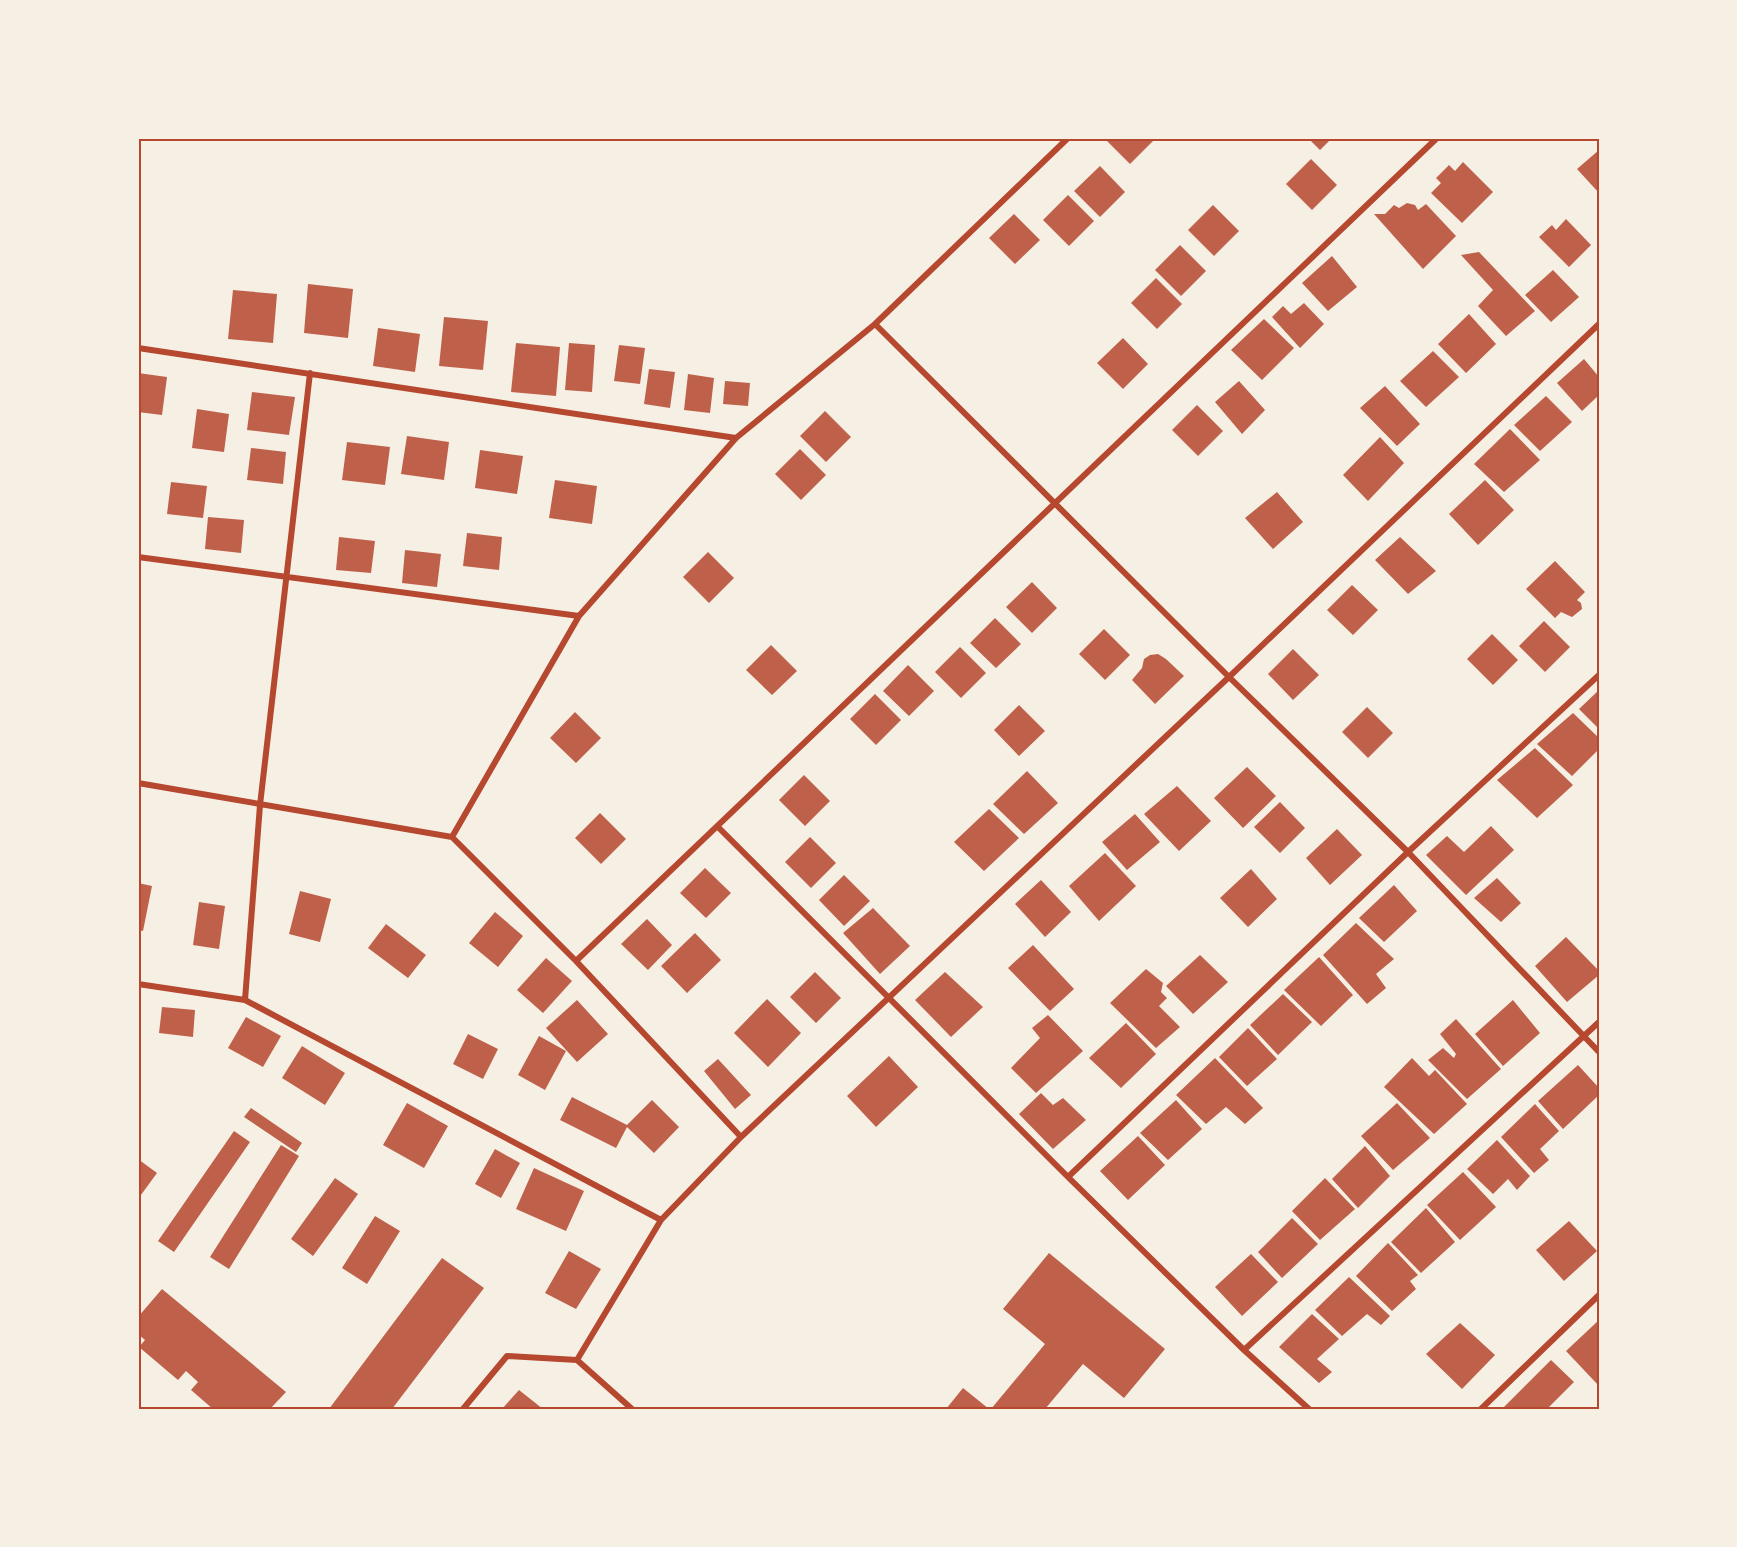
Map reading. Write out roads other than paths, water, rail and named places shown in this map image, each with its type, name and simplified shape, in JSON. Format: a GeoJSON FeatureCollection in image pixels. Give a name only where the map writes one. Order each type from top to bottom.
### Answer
{"type":"FeatureCollection","features":[{"type":"Feature","properties":{"kind":"street"},"geometry":{"type":"LineString","coordinates":[[452,837],[579,616],[736,438],[875,324],[1068,138]]}},
{"type":"Feature","properties":{"kind":"street"},"geometry":{"type":"LineString","coordinates":[[576,962],[1437,138]]}},
{"type":"Feature","properties":{"kind":"street"},"geometry":{"type":"LineString","coordinates":[[875,324],[1408,852],[1599,1052]]}},
{"type":"Feature","properties":{"kind":"street"},"geometry":{"type":"LineString","coordinates":[[577,1360],[661,1220],[741,1137],[1599,324]]}},
{"type":"Feature","properties":{"kind":"street"},"geometry":{"type":"LineString","coordinates":[[138,348],[736,438]]}},
{"type":"Feature","properties":{"kind":"street"},"geometry":{"type":"LineString","coordinates":[[245,1000],[260,805],[309,373]]}},
{"type":"Feature","properties":{"kind":"street"},"geometry":{"type":"LineString","coordinates":[[138,557],[579,616]]}},
{"type":"Feature","properties":{"kind":"street"},"geometry":{"type":"LineString","coordinates":[[1068,1177],[1408,852],[1599,675]]}},
{"type":"Feature","properties":{"kind":"street"},"geometry":{"type":"LineString","coordinates":[[138,783],[452,837],[576,962],[741,1137]]}},
{"type":"Feature","properties":{"kind":"street"},"geometry":{"type":"LineString","coordinates":[[718,827],[1068,1177],[1244,1350],[1309,1409]]}},
{"type":"Feature","properties":{"kind":"street"},"geometry":{"type":"LineString","coordinates":[[138,984],[245,1000],[661,1220]]}},
{"type":"Feature","properties":{"kind":"street"},"geometry":{"type":"LineString","coordinates":[[1244,1350],[1599,1022]]}},
{"type":"Feature","properties":{"kind":"street"},"geometry":{"type":"LineString","coordinates":[[1481,1409],[1599,1295]]}},
{"type":"Feature","properties":{"kind":"street"},"geometry":{"type":"LineString","coordinates":[[463,1409],[507,1356],[577,1360],[632,1409]]}}]}
